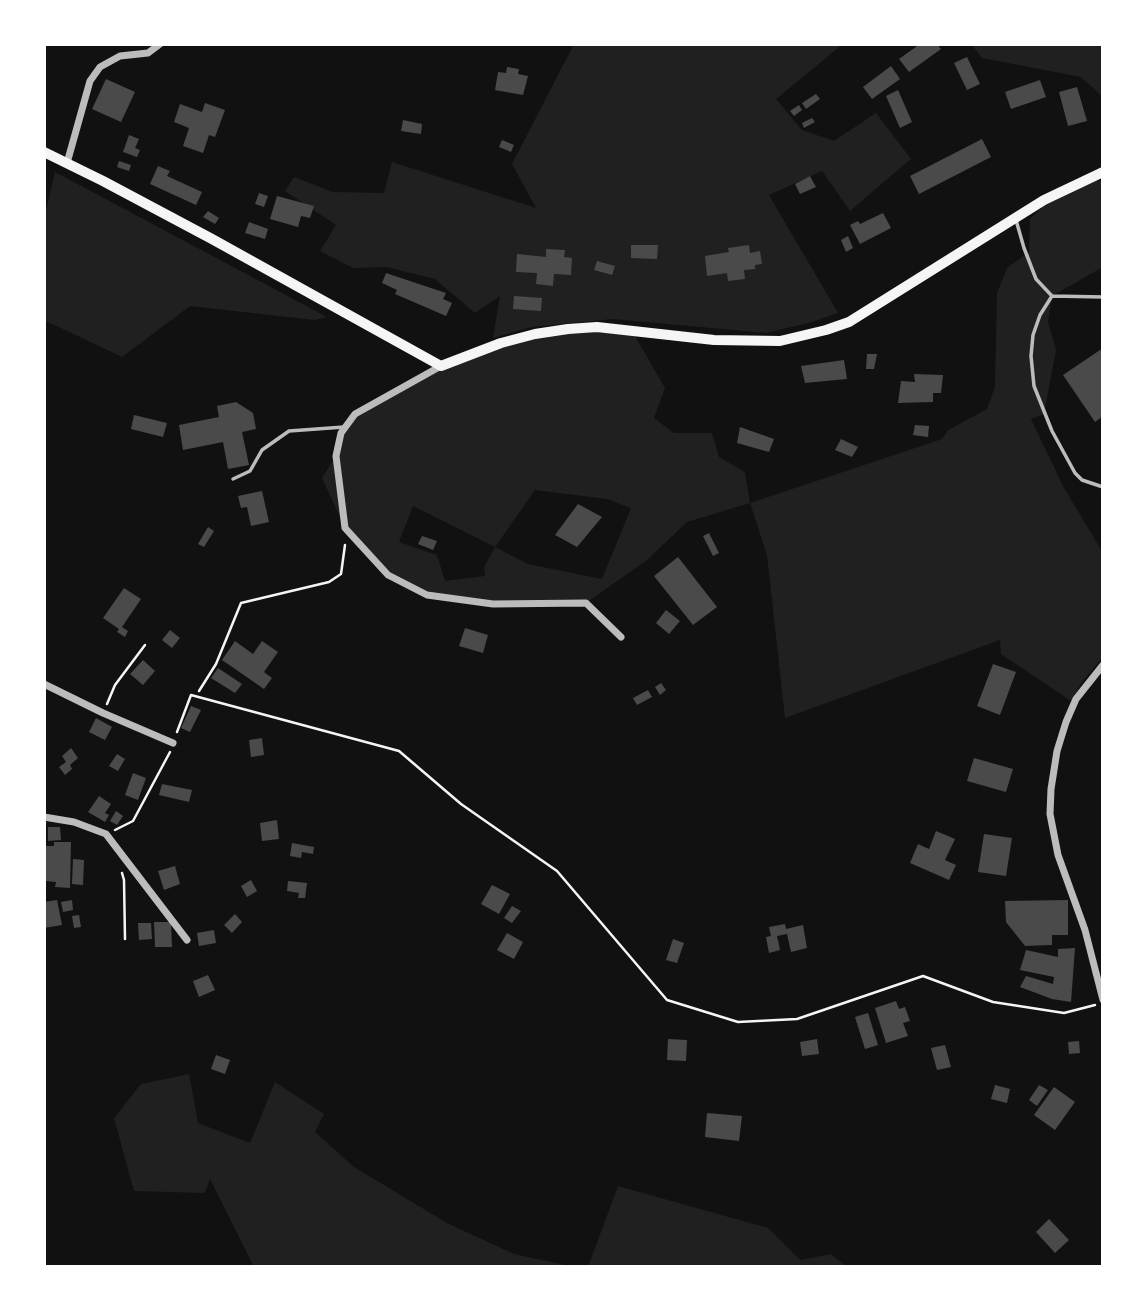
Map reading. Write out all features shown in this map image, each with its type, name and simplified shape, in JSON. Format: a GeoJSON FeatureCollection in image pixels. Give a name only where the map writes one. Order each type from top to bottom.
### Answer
{"type":"FeatureCollection","features":[{"type":"Feature","properties":{"kind":"main road"},"geometry":{"type":"LineString","coordinates":[[44,152],[212,239],[441,366],[501,343],[568,329],[597,327],[714,340],[780,341],[800,338],[849,322],[1044,200],[1103,172]]}},
{"type":"Feature","properties":{"kind":"street"},"geometry":{"type":"LineString","coordinates":[[67,163],[90,81],[100,67],[120,56],[148,53],[160,44]]}},
{"type":"Feature","properties":{"kind":"street"},"geometry":{"type":"LineString","coordinates":[[441,366],[355,414],[341,433],[337,456],[345,528],[388,575],[427,595],[493,604],[586,603],[621,637]]}},
{"type":"Feature","properties":{"kind":"street"},"geometry":{"type":"LineString","coordinates":[[1103,665],[1076,699],[1066,722],[1057,751],[1049,814],[1058,855],[1085,930],[1103,1001]]}},
{"type":"Feature","properties":{"kind":"street"},"geometry":{"type":"LineString","coordinates":[[44,684],[173,743]]}},
{"type":"Feature","properties":{"kind":"street"},"geometry":{"type":"LineString","coordinates":[[44,817],[74,822],[106,834],[187,940]]}},
{"type":"Feature","properties":{"kind":"lane"},"geometry":{"type":"LineString","coordinates":[[1016,218],[1036,279],[1052,296],[1103,297]]}},
{"type":"Feature","properties":{"kind":"lane"},"geometry":{"type":"LineString","coordinates":[[1052,296],[1040,315],[1033,335],[1031,356],[1034,386],[1052,431],[1076,473],[1082,480],[1103,487]]}},
{"type":"Feature","properties":{"kind":"lane"},"geometry":{"type":"LineString","coordinates":[[233,479],[250,471],[262,450],[289,431],[346,427]]}},
{"type":"Feature","properties":{"kind":"path"},"geometry":{"type":"LineString","coordinates":[[199,691],[216,664],[241,604],[329,582],[341,574],[345,556],[345,528]]}},
{"type":"Feature","properties":{"kind":"path"},"geometry":{"type":"LineString","coordinates":[[103,713],[115,685],[145,645]]}},
{"type":"Feature","properties":{"kind":"path"},"geometry":{"type":"LineString","coordinates":[[106,834],[133,821],[173,743],[191,695],[399,751],[461,804],[557,871],[667,1000],[738,1022],[797,1020],[923,976],[993,1002],[1064,1013],[1103,1001]]}},
{"type":"Feature","properties":{"kind":"path"},"geometry":{"type":"LineString","coordinates":[[120,869],[124,880],[125,939]]}},
{"type":"Feature","properties":{"kind":"shaded area"},"geometry":{"type":"Polygon","coordinates":[[[574,44],[843,44],[776,99],[802,130],[834,141],[876,113],[911,159],[850,211],[822,171],[769,195],[838,313],[766,333],[613,319],[532,327],[493,338],[500,296],[475,313],[435,279],[386,267],[353,268],[320,251],[336,225],[285,191],[294,177],[333,192],[384,193],[392,162],[536,208],[512,164],[574,44]]]}},
{"type":"Feature","properties":{"kind":"shaded area"},"geometry":{"type":"Polygon","coordinates":[[[971,44],[1103,44],[1103,97],[1081,77],[982,58],[971,44]]]}},
{"type":"Feature","properties":{"kind":"shaded area"},"geometry":{"type":"Polygon","coordinates":[[[55,172],[327,317],[314,320],[190,306],[122,357],[44,320],[44,219],[55,172]]]}},
{"type":"Feature","properties":{"kind":"shaded area"},"geometry":{"type":"Polygon","coordinates":[[[1091,178],[1103,182],[1103,267],[1052,296],[1048,322],[1056,350],[1044,414],[1031,419],[1064,488],[1103,553],[1103,657],[1082,682],[1071,701],[1001,654],[1000,640],[785,718],[767,555],[750,503],[942,439],[948,430],[987,409],[995,387],[997,293],[1007,268],[1029,252],[1030,219],[1056,194],[1091,178]]]}},
{"type":"Feature","properties":{"kind":"shaded area"},"geometry":{"type":"Polygon","coordinates":[[[568,329],[632,331],[665,388],[654,418],[674,433],[712,433],[719,457],[745,472],[750,503],[687,522],[647,560],[586,603],[493,604],[427,595],[388,575],[345,528],[322,478],[336,456],[341,433],[355,414],[473,354],[568,329]],[[535,490],[495,547],[528,564],[602,579],[631,508],[607,499],[535,490]],[[413,506],[399,542],[437,555],[445,581],[485,576],[484,567],[495,547],[413,506]]]}},
{"type":"Feature","properties":{"kind":"shaded area"},"geometry":{"type":"Polygon","coordinates":[[[189,1074],[198,1123],[250,1143],[275,1082],[324,1114],[315,1132],[354,1167],[447,1223],[514,1254],[574,1267],[254,1267],[210,1179],[205,1193],[134,1191],[114,1118],[141,1084],[189,1074]]]}},
{"type":"Feature","properties":{"kind":"shaded area"},"geometry":{"type":"Polygon","coordinates":[[[618,1186],[768,1228],[800,1260],[831,1254],[847,1267],[588,1267],[618,1186]]]}},
{"type":"Feature","properties":{"kind":"building"},"geometry":{"type":"Polygon","coordinates":[[[920,44],[937,44],[941,49],[909,72],[899,59],[920,44]]]}},
{"type":"Feature","properties":{"kind":"building"},"geometry":{"type":"Polygon","coordinates":[[[967,57],[980,84],[967,90],[954,63],[967,57]]]}},
{"type":"Feature","properties":{"kind":"building"},"geometry":{"type":"Polygon","coordinates":[[[891,66],[900,79],[872,99],[863,87],[891,66]]]}},
{"type":"Feature","properties":{"kind":"building"},"geometry":{"type":"Polygon","coordinates":[[[507,67],[519,69],[518,74],[528,76],[523,95],[495,90],[498,72],[506,73],[507,67]]]}},
{"type":"Feature","properties":{"kind":"building"},"geometry":{"type":"Polygon","coordinates":[[[106,79],[135,92],[121,122],[92,109],[106,79]]]}},
{"type":"Feature","properties":{"kind":"building"},"geometry":{"type":"Polygon","coordinates":[[[1040,80],[1046,97],[1011,109],[1005,92],[1040,80]]]}},
{"type":"Feature","properties":{"kind":"building"},"geometry":{"type":"Polygon","coordinates":[[[1077,87],[1087,121],[1068,126],[1059,92],[1077,87]]]}},
{"type":"Feature","properties":{"kind":"building"},"geometry":{"type":"Polygon","coordinates":[[[898,90],[912,122],[900,128],[886,96],[898,90]]]}},
{"type":"Feature","properties":{"kind":"building"},"geometry":{"type":"Polygon","coordinates":[[[816,94],[820,99],[806,109],[802,103],[816,94]]]}},
{"type":"Feature","properties":{"kind":"building"},"geometry":{"type":"Polygon","coordinates":[[[205,103],[225,110],[215,137],[209,135],[203,153],[183,146],[189,128],[174,122],[180,104],[202,112],[205,103]]]}},
{"type":"Feature","properties":{"kind":"building"},"geometry":{"type":"Polygon","coordinates":[[[799,105],[802,110],[794,116],[790,111],[799,105]]]}},
{"type":"Feature","properties":{"kind":"building"},"geometry":{"type":"Polygon","coordinates":[[[812,118],[815,122],[804,128],[802,123],[812,118]]]}},
{"type":"Feature","properties":{"kind":"building"},"geometry":{"type":"Polygon","coordinates":[[[403,120],[422,124],[421,134],[401,131],[403,120]]]}},
{"type":"Feature","properties":{"kind":"building"},"geometry":{"type":"Polygon","coordinates":[[[129,135],[139,139],[135,148],[140,150],[137,157],[123,152],[129,135]]]}},
{"type":"Feature","properties":{"kind":"building"},"geometry":{"type":"Polygon","coordinates":[[[982,139],[991,157],[919,194],[910,176],[982,139]]]}},
{"type":"Feature","properties":{"kind":"building"},"geometry":{"type":"Polygon","coordinates":[[[502,140],[514,145],[511,152],[499,147],[502,140]]]}},
{"type":"Feature","properties":{"kind":"building"},"geometry":{"type":"Polygon","coordinates":[[[119,161],[131,165],[129,171],[117,167],[119,161]]]}},
{"type":"Feature","properties":{"kind":"building"},"geometry":{"type":"Polygon","coordinates":[[[158,166],[170,171],[167,176],[202,192],[196,205],[150,184],[158,166]]]}},
{"type":"Feature","properties":{"kind":"building"},"geometry":{"type":"Polygon","coordinates":[[[810,176],[816,187],[800,194],[795,184],[810,176]]]}},
{"type":"Feature","properties":{"kind":"building"},"geometry":{"type":"Polygon","coordinates":[[[259,193],[268,196],[264,207],[255,204],[259,193]]]}},
{"type":"Feature","properties":{"kind":"building"},"geometry":{"type":"Polygon","coordinates":[[[277,196],[314,206],[310,218],[301,216],[298,227],[270,219],[277,196]]]}},
{"type":"Feature","properties":{"kind":"building"},"geometry":{"type":"Polygon","coordinates":[[[208,211],[219,218],[215,224],[203,217],[208,211]]]}},
{"type":"Feature","properties":{"kind":"building"},"geometry":{"type":"Polygon","coordinates":[[[883,213],[891,228],[860,244],[850,225],[858,221],[860,224],[883,213]]]}},
{"type":"Feature","properties":{"kind":"building"},"geometry":{"type":"Polygon","coordinates":[[[249,222],[268,229],[265,239],[245,233],[249,222]]]}},
{"type":"Feature","properties":{"kind":"building"},"geometry":{"type":"Polygon","coordinates":[[[848,236],[853,248],[846,252],[841,240],[848,236]]]}},
{"type":"Feature","properties":{"kind":"building"},"geometry":{"type":"Polygon","coordinates":[[[631,245],[658,245],[657,259],[631,258],[631,245]]]}},
{"type":"Feature","properties":{"kind":"building"},"geometry":{"type":"Polygon","coordinates":[[[749,245],[750,253],[760,251],[762,264],[755,265],[755,269],[744,270],[745,279],[728,281],[727,273],[707,276],[705,256],[729,252],[728,248],[749,245]]]}},
{"type":"Feature","properties":{"kind":"building"},"geometry":{"type":"Polygon","coordinates":[[[546,249],[565,250],[564,257],[572,258],[571,275],[554,274],[553,286],[536,284],[537,273],[516,272],[517,254],[546,257],[546,249]]]}},
{"type":"Feature","properties":{"kind":"building"},"geometry":{"type":"Polygon","coordinates":[[[597,261],[615,266],[612,275],[594,270],[597,261]]]}},
{"type":"Feature","properties":{"kind":"building"},"geometry":{"type":"Polygon","coordinates":[[[386,273],[446,293],[443,299],[452,303],[446,316],[395,294],[397,290],[382,283],[386,273]]]}},
{"type":"Feature","properties":{"kind":"building"},"geometry":{"type":"Polygon","coordinates":[[[514,296],[542,298],[541,311],[513,309],[514,296]]]}},
{"type":"Feature","properties":{"kind":"building"},"geometry":{"type":"Polygon","coordinates":[[[1103,348],[1103,416],[1095,422],[1063,375],[1103,348]]]}},
{"type":"Feature","properties":{"kind":"building"},"geometry":{"type":"Polygon","coordinates":[[[867,354],[877,354],[874,369],[866,369],[867,354]]]}},
{"type":"Feature","properties":{"kind":"building"},"geometry":{"type":"Polygon","coordinates":[[[844,360],[847,379],[805,383],[801,366],[844,360]]]}},
{"type":"Feature","properties":{"kind":"building"},"geometry":{"type":"Polygon","coordinates":[[[914,374],[943,375],[941,393],[933,393],[933,402],[898,403],[901,381],[915,382],[914,374]]]}},
{"type":"Feature","properties":{"kind":"building"},"geometry":{"type":"Polygon","coordinates":[[[236,402],[253,413],[256,429],[242,432],[249,465],[228,469],[223,442],[183,450],[179,425],[219,417],[217,406],[236,402]]]}},
{"type":"Feature","properties":{"kind":"building"},"geometry":{"type":"Polygon","coordinates":[[[134,415],[167,423],[163,437],[131,429],[134,415]]]}},
{"type":"Feature","properties":{"kind":"building"},"geometry":{"type":"Polygon","coordinates":[[[915,425],[929,426],[928,437],[913,435],[915,425]]]}},
{"type":"Feature","properties":{"kind":"building"},"geometry":{"type":"Polygon","coordinates":[[[740,427],[774,439],[769,452],[737,443],[740,427]]]}},
{"type":"Feature","properties":{"kind":"building"},"geometry":{"type":"Polygon","coordinates":[[[841,439],[858,447],[852,457],[835,450],[841,439]]]}},
{"type":"Feature","properties":{"kind":"building"},"geometry":{"type":"Polygon","coordinates":[[[262,491],[269,522],[251,526],[247,507],[241,508],[238,496],[262,491]]]}},
{"type":"Feature","properties":{"kind":"building"},"geometry":{"type":"Polygon","coordinates":[[[578,504],[602,517],[577,547],[555,535],[578,504]]]}},
{"type":"Feature","properties":{"kind":"building"},"geometry":{"type":"Polygon","coordinates":[[[208,527],[214,531],[204,547],[198,544],[208,527]]]}},
{"type":"Feature","properties":{"kind":"building"},"geometry":{"type":"Polygon","coordinates":[[[709,533],[719,553],[713,556],[703,536],[709,533]]]}},
{"type":"Feature","properties":{"kind":"building"},"geometry":{"type":"Polygon","coordinates":[[[422,536],[437,541],[433,550],[418,544],[422,536]]]}},
{"type":"Feature","properties":{"kind":"building"},"geometry":{"type":"Polygon","coordinates":[[[678,557],[717,607],[693,625],[654,576],[678,557]]]}},
{"type":"Feature","properties":{"kind":"building"},"geometry":{"type":"Polygon","coordinates":[[[124,588],[141,599],[122,627],[128,631],[125,637],[117,632],[119,629],[103,618],[124,588]]]}},
{"type":"Feature","properties":{"kind":"building"},"geometry":{"type":"Polygon","coordinates":[[[666,610],[680,621],[669,634],[656,623],[666,610]]]}},
{"type":"Feature","properties":{"kind":"building"},"geometry":{"type":"Polygon","coordinates":[[[465,628],[488,635],[483,653],[459,646],[465,628]]]}},
{"type":"Feature","properties":{"kind":"building"},"geometry":{"type":"Polygon","coordinates":[[[170,630],[180,638],[172,648],[162,640],[170,630]]]}},
{"type":"Feature","properties":{"kind":"building"},"geometry":{"type":"Polygon","coordinates":[[[235,641],[253,654],[262,641],[278,652],[264,672],[272,678],[264,689],[222,660],[235,641]]]}},
{"type":"Feature","properties":{"kind":"building"},"geometry":{"type":"Polygon","coordinates":[[[143,660],[155,671],[143,685],[130,674],[143,660]]]}},
{"type":"Feature","properties":{"kind":"building"},"geometry":{"type":"Polygon","coordinates":[[[993,664],[1016,672],[1000,715],[977,706],[993,664]]]}},
{"type":"Feature","properties":{"kind":"building"},"geometry":{"type":"Polygon","coordinates":[[[218,668],[242,684],[235,693],[211,678],[218,668]]]}},
{"type":"Feature","properties":{"kind":"building"},"geometry":{"type":"Polygon","coordinates":[[[661,683],[666,690],[660,695],[655,687],[661,683]]]}},
{"type":"Feature","properties":{"kind":"building"},"geometry":{"type":"Polygon","coordinates":[[[648,690],[652,697],[637,705],[633,698],[648,690]]]}},
{"type":"Feature","properties":{"kind":"building"},"geometry":{"type":"Polygon","coordinates":[[[191,706],[201,710],[190,732],[181,728],[191,706]]]}},
{"type":"Feature","properties":{"kind":"building"},"geometry":{"type":"Polygon","coordinates":[[[96,718],[112,727],[105,740],[89,732],[96,718]]]}},
{"type":"Feature","properties":{"kind":"building"},"geometry":{"type":"Polygon","coordinates":[[[262,738],[264,755],[251,757],[249,740],[262,738]]]}},
{"type":"Feature","properties":{"kind":"building"},"geometry":{"type":"Polygon","coordinates":[[[71,748],[78,758],[70,765],[72,769],[65,775],[59,767],[66,762],[62,756],[71,748]]]}},
{"type":"Feature","properties":{"kind":"building"},"geometry":{"type":"Polygon","coordinates":[[[117,754],[125,759],[118,771],[109,766],[117,754]]]}},
{"type":"Feature","properties":{"kind":"building"},"geometry":{"type":"Polygon","coordinates":[[[974,758],[1013,769],[1006,792],[967,781],[974,758]]]}},
{"type":"Feature","properties":{"kind":"building"},"geometry":{"type":"Polygon","coordinates":[[[133,773],[146,778],[138,800],[125,795],[133,773]]]}},
{"type":"Feature","properties":{"kind":"building"},"geometry":{"type":"Polygon","coordinates":[[[162,784],[192,790],[189,802],[159,795],[162,784]]]}},
{"type":"Feature","properties":{"kind":"building"},"geometry":{"type":"Polygon","coordinates":[[[99,796],[111,804],[105,813],[109,815],[105,822],[88,812],[99,796]]]}},
{"type":"Feature","properties":{"kind":"building"},"geometry":{"type":"Polygon","coordinates":[[[116,811],[123,816],[117,825],[110,821],[116,811]]]}},
{"type":"Feature","properties":{"kind":"building"},"geometry":{"type":"Polygon","coordinates":[[[277,820],[279,839],[262,841],[260,823],[277,820]]]}},
{"type":"Feature","properties":{"kind":"building"},"geometry":{"type":"Polygon","coordinates":[[[48,827],[60,827],[61,840],[48,841],[48,827]]]}},
{"type":"Feature","properties":{"kind":"building"},"geometry":{"type":"Polygon","coordinates":[[[936,831],[955,839],[945,860],[956,865],[949,880],[910,863],[918,844],[929,849],[936,831]]]}},
{"type":"Feature","properties":{"kind":"building"},"geometry":{"type":"Polygon","coordinates":[[[984,834],[1012,838],[1006,876],[978,872],[984,834]]]}},
{"type":"Feature","properties":{"kind":"building"},"geometry":{"type":"Polygon","coordinates":[[[54,842],[71,842],[70,888],[55,887],[56,882],[46,881],[44,846],[54,846],[54,842]]]}},
{"type":"Feature","properties":{"kind":"building"},"geometry":{"type":"Polygon","coordinates":[[[292,843],[314,847],[313,854],[302,852],[301,858],[290,856],[292,843]]]}},
{"type":"Feature","properties":{"kind":"building"},"geometry":{"type":"Polygon","coordinates":[[[73,859],[84,860],[83,885],[72,884],[73,859]]]}},
{"type":"Feature","properties":{"kind":"building"},"geometry":{"type":"Polygon","coordinates":[[[175,866],[180,884],[164,890],[158,871],[175,866]]]}},
{"type":"Feature","properties":{"kind":"building"},"geometry":{"type":"Polygon","coordinates":[[[251,880],[257,891],[247,897],[241,886],[251,880]]]}},
{"type":"Feature","properties":{"kind":"building"},"geometry":{"type":"Polygon","coordinates":[[[288,881],[307,883],[305,898],[298,898],[299,893],[287,891],[288,881]]]}},
{"type":"Feature","properties":{"kind":"building"},"geometry":{"type":"Polygon","coordinates":[[[492,885],[510,894],[499,914],[481,904],[492,885]]]}},
{"type":"Feature","properties":{"kind":"building"},"geometry":{"type":"Polygon","coordinates":[[[57,900],[62,925],[44,928],[44,902],[57,900]]]}},
{"type":"Feature","properties":{"kind":"building"},"geometry":{"type":"Polygon","coordinates":[[[72,900],[73,910],[63,912],[61,902],[72,900]]]}},
{"type":"Feature","properties":{"kind":"building"},"geometry":{"type":"Polygon","coordinates":[[[1068,900],[1068,935],[1052,935],[1052,945],[1025,946],[1006,922],[1005,901],[1068,900]]]}},
{"type":"Feature","properties":{"kind":"building"},"geometry":{"type":"Polygon","coordinates":[[[512,906],[521,911],[512,923],[504,918],[512,906]]]}},
{"type":"Feature","properties":{"kind":"building"},"geometry":{"type":"Polygon","coordinates":[[[235,914],[242,922],[232,933],[224,925],[235,914]]]}},
{"type":"Feature","properties":{"kind":"building"},"geometry":{"type":"Polygon","coordinates":[[[79,915],[81,927],[74,928],[72,916],[79,915]]]}},
{"type":"Feature","properties":{"kind":"building"},"geometry":{"type":"Polygon","coordinates":[[[154,922],[171,922],[172,947],[155,947],[154,922]]]}},
{"type":"Feature","properties":{"kind":"building"},"geometry":{"type":"Polygon","coordinates":[[[138,923],[151,923],[152,939],[139,940],[138,923]]]}},
{"type":"Feature","properties":{"kind":"building"},"geometry":{"type":"Polygon","coordinates":[[[785,924],[786,929],[803,925],[807,948],[791,952],[787,934],[777,936],[780,950],[769,953],[766,937],[771,936],[769,927],[785,924]]]}},
{"type":"Feature","properties":{"kind":"building"},"geometry":{"type":"Polygon","coordinates":[[[214,930],[216,943],[199,946],[197,933],[214,930]]]}},
{"type":"Feature","properties":{"kind":"building"},"geometry":{"type":"Polygon","coordinates":[[[507,933],[523,942],[514,959],[497,950],[507,933]]]}},
{"type":"Feature","properties":{"kind":"building"},"geometry":{"type":"Polygon","coordinates":[[[673,939],[684,943],[677,963],[666,960],[673,939]]]}},
{"type":"Feature","properties":{"kind":"building"},"geometry":{"type":"Polygon","coordinates":[[[1075,948],[1071,1002],[1052,999],[1020,987],[1026,976],[1053,984],[1054,977],[1020,970],[1026,950],[1058,957],[1058,949],[1075,948]]]}},
{"type":"Feature","properties":{"kind":"building"},"geometry":{"type":"Polygon","coordinates":[[[208,975],[215,990],[199,997],[193,981],[208,975]]]}},
{"type":"Feature","properties":{"kind":"building"},"geometry":{"type":"Polygon","coordinates":[[[896,1001],[899,1009],[905,1007],[910,1021],[903,1023],[908,1036],[886,1043],[875,1008],[896,1001]]]}},
{"type":"Feature","properties":{"kind":"building"},"geometry":{"type":"Polygon","coordinates":[[[868,1013],[878,1045],[865,1049],[855,1017],[868,1013]]]}},
{"type":"Feature","properties":{"kind":"building"},"geometry":{"type":"Polygon","coordinates":[[[668,1039],[687,1040],[686,1061],[667,1060],[668,1039]]]}},
{"type":"Feature","properties":{"kind":"building"},"geometry":{"type":"Polygon","coordinates":[[[817,1039],[819,1054],[802,1056],[800,1042],[817,1039]]]}},
{"type":"Feature","properties":{"kind":"building"},"geometry":{"type":"Polygon","coordinates":[[[1079,1041],[1080,1053],[1069,1054],[1068,1042],[1079,1041]]]}},
{"type":"Feature","properties":{"kind":"building"},"geometry":{"type":"Polygon","coordinates":[[[945,1045],[951,1067],[937,1070],[931,1048],[945,1045]]]}},
{"type":"Feature","properties":{"kind":"building"},"geometry":{"type":"Polygon","coordinates":[[[216,1055],[230,1060],[225,1074],[211,1069],[216,1055]]]}},
{"type":"Feature","properties":{"kind":"building"},"geometry":{"type":"Polygon","coordinates":[[[995,1085],[1010,1089],[1007,1103],[991,1099],[995,1085]]]}},
{"type":"Feature","properties":{"kind":"building"},"geometry":{"type":"Polygon","coordinates":[[[1039,1085],[1048,1090],[1037,1106],[1029,1100],[1039,1085]]]}},
{"type":"Feature","properties":{"kind":"building"},"geometry":{"type":"Polygon","coordinates":[[[1054,1087],[1075,1102],[1055,1130],[1034,1115],[1054,1087]]]}},
{"type":"Feature","properties":{"kind":"building"},"geometry":{"type":"Polygon","coordinates":[[[707,1113],[742,1116],[739,1141],[705,1137],[707,1113]]]}},
{"type":"Feature","properties":{"kind":"building"},"geometry":{"type":"Polygon","coordinates":[[[1049,1219],[1069,1240],[1055,1253],[1036,1232],[1049,1219]]]}}]}
